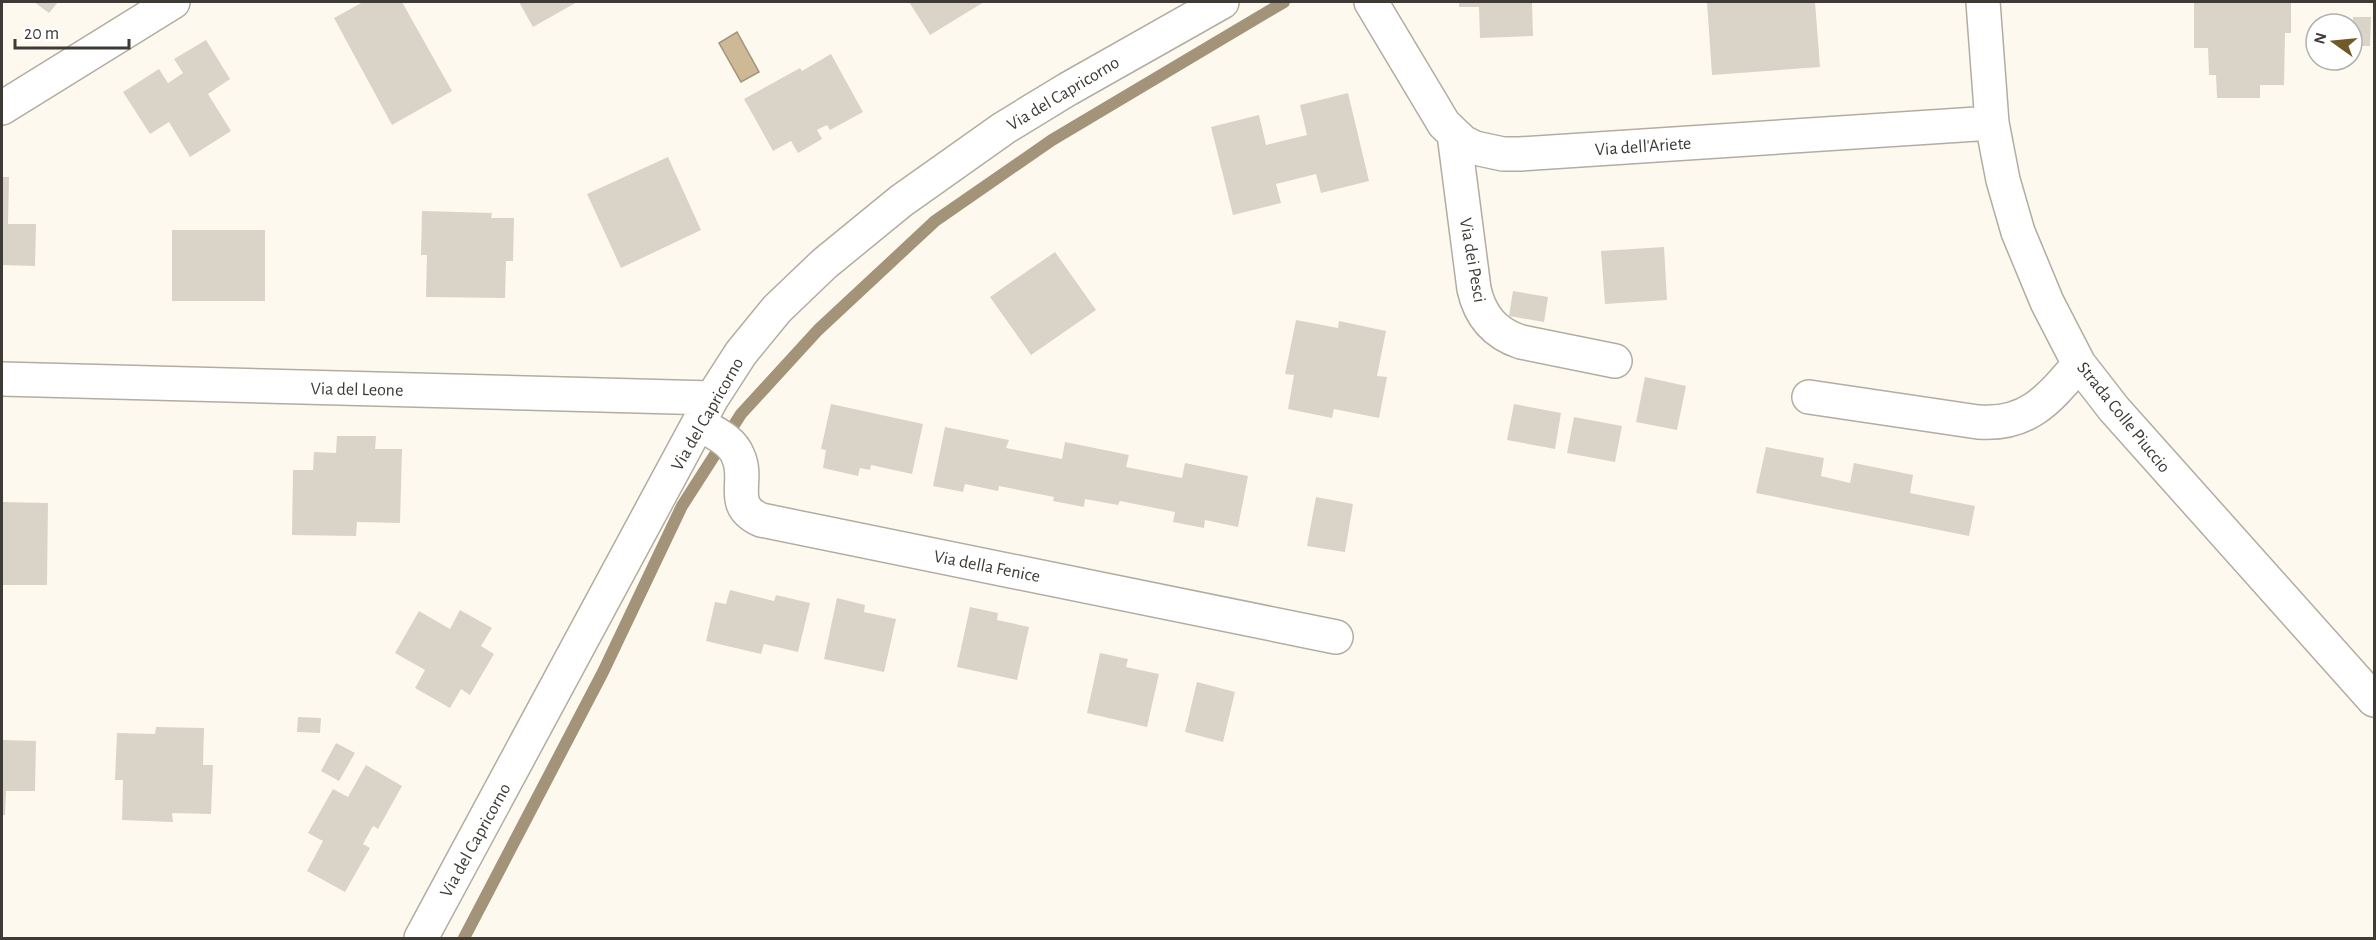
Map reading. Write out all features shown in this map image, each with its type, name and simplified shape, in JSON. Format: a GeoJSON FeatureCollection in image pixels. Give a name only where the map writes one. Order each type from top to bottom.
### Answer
{"type":"FeatureCollection","features":[{"type":"Feature","properties":{"kind":"street"},"geometry":{"type":"LineString","coordinates":[[2,108],[173,2]]}},
{"type":"Feature","properties":{"kind":"street","name":"Via del Capricorno"},"geometry":{"type":"LineString","coordinates":[[421,939],[705,411],[741,353],[777,309],[818,269],[901,201],[1004,128],[1222,2]]}},
{"type":"Feature","properties":{"kind":"street","name":"Via dell'Ariete"},"geometry":{"type":"LineString","coordinates":[[1371,2],[1444,124],[1463,142],[1487,152],[1520,154],[1992,123]]}},
{"type":"Feature","properties":{"kind":"street","name":"Strada Colle Piuccio"},"geometry":{"type":"LineString","coordinates":[[1983,2],[1992,123],[2003,180],[2018,232],[2047,302],[2079,364],[2121,418],[2374,700]]}},
{"type":"Feature","properties":{"kind":"street","name":"Via dei Pesci"},"geometry":{"type":"LineString","coordinates":[[1454,134],[1474,289],[1477,303],[1489,323],[1507,337],[1521,342],[1615,361]]}},
{"type":"Feature","properties":{"kind":"street"},"geometry":{"type":"LineString","coordinates":[[1809,397],[1978,422],[2003,422],[2026,415],[2036,409],[2057,390],[2079,364]]}},
{"type":"Feature","properties":{"kind":"street","name":"Via del Leone"},"geometry":{"type":"LineString","coordinates":[[2,379],[705,411]]}},
{"type":"Feature","properties":{"kind":"street","name":"Via della Fenice"},"geometry":{"type":"LineString","coordinates":[[705,411],[722,438],[733,447],[739,457],[741,498],[744,509],[750,516],[761,520],[1336,638]]}},
{"type":"Feature","properties":{"kind":"shaded area"},"geometry":{"type":"Polygon","coordinates":[[[737,32],[759,72],[741,82],[719,43],[737,32]]]}},
{"type":"Feature","properties":{"kind":"building"},"geometry":{"type":"Polygon","coordinates":[[[34,2],[58,2],[49,13],[34,2]]]}},
{"type":"Feature","properties":{"kind":"building"},"geometry":{"type":"Polygon","coordinates":[[[363,2],[402,2],[452,91],[392,125],[334,18],[363,2]]]}},
{"type":"Feature","properties":{"kind":"building"},"geometry":{"type":"Polygon","coordinates":[[[519,2],[577,2],[533,27],[519,2]]]}},
{"type":"Feature","properties":{"kind":"building"},"geometry":{"type":"Polygon","coordinates":[[[909,2],[984,2],[930,35],[909,2]]]}},
{"type":"Feature","properties":{"kind":"building"},"geometry":{"type":"Polygon","coordinates":[[[1459,2],[1532,2],[1533,36],[1480,38],[1479,7],[1459,7],[1459,2]]]}},
{"type":"Feature","properties":{"kind":"building"},"geometry":{"type":"Polygon","coordinates":[[[1707,2],[1815,2],[1820,67],[1712,75],[1707,2]]]}},
{"type":"Feature","properties":{"kind":"building"},"geometry":{"type":"Polygon","coordinates":[[[2194,2],[2291,2],[2291,33],[2285,33],[2284,85],[2260,85],[2260,98],[2217,98],[2216,75],[2209,75],[2208,48],[2194,48],[2194,2]]]}},
{"type":"Feature","properties":{"kind":"building"},"geometry":{"type":"Polygon","coordinates":[[[2364,17],[2371,17],[2370,46],[2364,46],[2364,17]]]}},
{"type":"Feature","properties":{"kind":"building"},"geometry":{"type":"Polygon","coordinates":[[[206,40],[230,79],[208,94],[231,131],[190,157],[169,122],[150,134],[123,92],[159,69],[168,83],[183,73],[174,59],[206,40]]]}},
{"type":"Feature","properties":{"kind":"building"},"geometry":{"type":"Polygon","coordinates":[[[831,54],[863,112],[830,130],[827,125],[817,130],[822,139],[798,153],[791,141],[773,151],[744,99],[800,68],[802,71],[831,54]]]}},
{"type":"Feature","properties":{"kind":"building"},"geometry":{"type":"Polygon","coordinates":[[[1348,93],[1369,181],[1321,193],[1316,174],[1276,184],[1281,203],[1233,215],[1211,127],[1259,115],[1266,145],[1307,135],[1300,105],[1348,93]]]}},
{"type":"Feature","properties":{"kind":"building"},"geometry":{"type":"Polygon","coordinates":[[[668,157],[701,230],[621,268],[587,194],[668,157]]]}},
{"type":"Feature","properties":{"kind":"building"},"geometry":{"type":"Polygon","coordinates":[[[2,177],[9,177],[8,224],[36,224],[35,266],[2,265],[2,177]]]}},
{"type":"Feature","properties":{"kind":"building"},"geometry":{"type":"Polygon","coordinates":[[[422,211],[492,213],[491,218],[514,218],[513,261],[506,261],[505,298],[426,297],[427,255],[421,255],[422,211]]]}},
{"type":"Feature","properties":{"kind":"building"},"geometry":{"type":"Polygon","coordinates":[[[172,230],[265,230],[265,301],[172,301],[172,230]]]}},
{"type":"Feature","properties":{"kind":"building"},"geometry":{"type":"Polygon","coordinates":[[[1664,247],[1667,300],[1605,304],[1601,251],[1664,247]]]}},
{"type":"Feature","properties":{"kind":"building"},"geometry":{"type":"Polygon","coordinates":[[[1055,252],[1096,310],[1031,355],[990,297],[1055,252]]]}},
{"type":"Feature","properties":{"kind":"building"},"geometry":{"type":"Polygon","coordinates":[[[1513,291],[1548,297],[1544,322],[1509,316],[1513,291]]]}},
{"type":"Feature","properties":{"kind":"building"},"geometry":{"type":"Polygon","coordinates":[[[1296,320],[1338,328],[1339,321],[1386,331],[1377,376],[1387,377],[1379,418],[1334,409],[1332,418],[1288,409],[1294,375],[1285,374],[1296,320]]]}},
{"type":"Feature","properties":{"kind":"building"},"geometry":{"type":"Polygon","coordinates":[[[1645,377],[1686,386],[1677,430],[1636,422],[1645,377]]]}},
{"type":"Feature","properties":{"kind":"building"},"geometry":{"type":"Polygon","coordinates":[[[831,404],[923,424],[912,474],[871,465],[870,470],[860,468],[858,476],[823,468],[826,450],[821,449],[831,404]]]}},
{"type":"Feature","properties":{"kind":"building"},"geometry":{"type":"Polygon","coordinates":[[[1514,404],[1561,413],[1555,449],[1507,440],[1514,404]]]}},
{"type":"Feature","properties":{"kind":"building"},"geometry":{"type":"Polygon","coordinates":[[[1574,417],[1622,426],[1615,462],[1567,453],[1574,417]]]}},
{"type":"Feature","properties":{"kind":"building"},"geometry":{"type":"Polygon","coordinates":[[[945,427],[1009,440],[1006,448],[1062,459],[1065,442],[1129,455],[1126,467],[1182,478],[1185,463],[1248,476],[1238,527],[1205,520],[1204,528],[1173,522],[1175,512],[1120,501],[1118,505],[1085,499],[1084,507],[1053,501],[1054,497],[999,486],[998,491],[965,484],[963,492],[933,486],[945,427]]]}},
{"type":"Feature","properties":{"kind":"building"},"geometry":{"type":"Polygon","coordinates":[[[337,436],[376,436],[375,449],[402,449],[400,523],[357,522],[356,536],[292,535],[293,470],[313,470],[314,452],[336,453],[337,436]]]}},
{"type":"Feature","properties":{"kind":"building"},"geometry":{"type":"Polygon","coordinates":[[[1766,447],[1824,458],[1821,476],[1850,483],[1854,463],[1913,475],[1910,493],[1975,506],[1969,536],[1756,493],[1766,447]]]}},
{"type":"Feature","properties":{"kind":"building"},"geometry":{"type":"Polygon","coordinates":[[[1316,497],[1353,504],[1345,552],[1307,546],[1316,497]]]}},
{"type":"Feature","properties":{"kind":"building"},"geometry":{"type":"Polygon","coordinates":[[[2,502],[48,503],[47,585],[2,585],[2,502]]]}},
{"type":"Feature","properties":{"kind":"building"},"geometry":{"type":"Polygon","coordinates":[[[730,590],[774,601],[776,595],[810,603],[798,652],[764,644],[761,654],[706,641],[715,602],[726,604],[730,590]]]}},
{"type":"Feature","properties":{"kind":"building"},"geometry":{"type":"Polygon","coordinates":[[[837,598],[865,605],[864,612],[896,619],[884,672],[824,659],[837,598]]]}},
{"type":"Feature","properties":{"kind":"building"},"geometry":{"type":"Polygon","coordinates":[[[970,607],[998,613],[997,620],[1029,627],[1017,680],[957,667],[970,607]]]}},
{"type":"Feature","properties":{"kind":"building"},"geometry":{"type":"Polygon","coordinates":[[[460,610],[492,628],[481,646],[494,654],[470,695],[461,689],[450,708],[415,688],[425,670],[395,653],[419,611],[450,629],[460,610]]]}},
{"type":"Feature","properties":{"kind":"building"},"geometry":{"type":"Polygon","coordinates":[[[1100,653],[1128,659],[1126,667],[1159,674],[1147,727],[1087,713],[1100,653]]]}},
{"type":"Feature","properties":{"kind":"building"},"geometry":{"type":"Polygon","coordinates":[[[1197,682],[1235,692],[1223,742],[1185,732],[1197,682]]]}},
{"type":"Feature","properties":{"kind":"building"},"geometry":{"type":"Polygon","coordinates":[[[298,717],[321,718],[320,733],[297,732],[298,717]]]}},
{"type":"Feature","properties":{"kind":"building"},"geometry":{"type":"Polygon","coordinates":[[[156,727],[204,728],[203,765],[213,765],[211,814],[172,813],[173,822],[122,820],[123,780],[115,780],[117,733],[155,734],[156,727]]]}},
{"type":"Feature","properties":{"kind":"building"},"geometry":{"type":"Polygon","coordinates":[[[2,740],[36,741],[35,791],[6,791],[5,815],[2,815],[2,740]]]}},
{"type":"Feature","properties":{"kind":"building"},"geometry":{"type":"Polygon","coordinates":[[[336,743],[355,753],[339,781],[321,771],[336,743]]]}},
{"type":"Feature","properties":{"kind":"building"},"geometry":{"type":"Polygon","coordinates":[[[366,765],[402,786],[378,829],[373,826],[363,844],[370,848],[345,892],[307,871],[323,841],[308,833],[333,789],[348,797],[366,765]]]}},
{"type":"Feature","properties":{"kind":"waterway"},"geometry":{"type":"LineString","coordinates":[[464,938],[603,672],[682,506],[741,414],[818,330],[935,221],[1052,140],[1284,2]]}}]}
